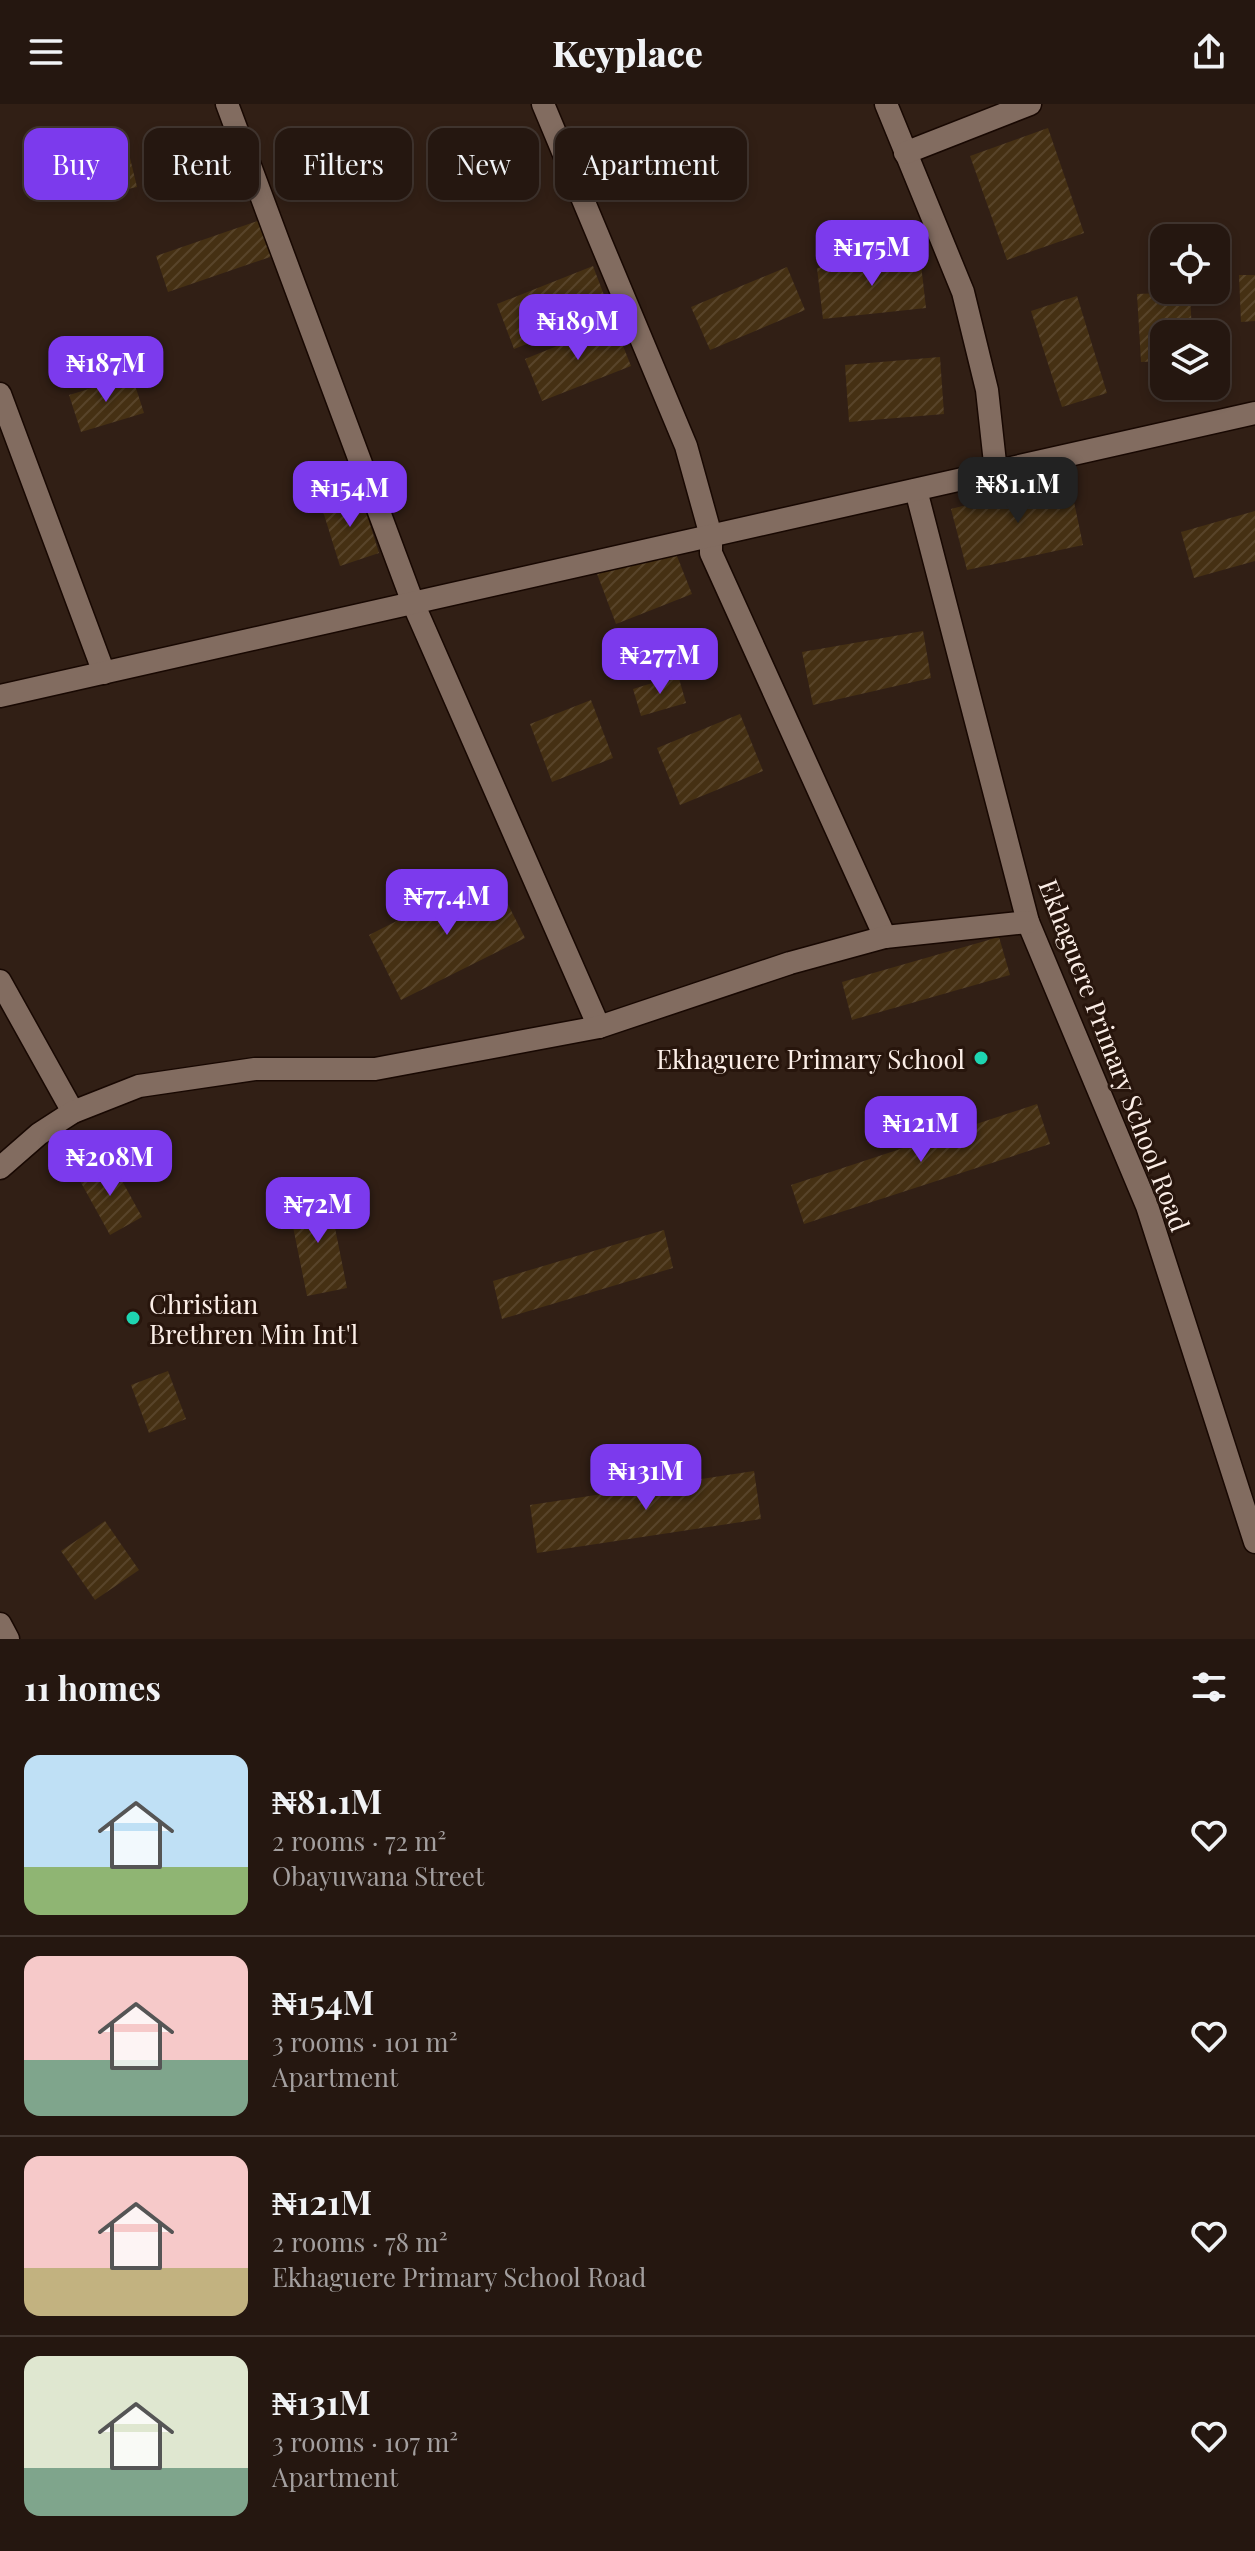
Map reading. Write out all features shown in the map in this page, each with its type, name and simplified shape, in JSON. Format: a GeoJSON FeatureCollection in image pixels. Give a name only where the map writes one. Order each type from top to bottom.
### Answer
{"type":"FeatureCollection","features":[{"type":"Feature","properties":{"kind":"street"},"geometry":{"type":"LineString","coordinates":[[227,104],[413,603],[599,1027]]}},
{"type":"Feature","properties":{"kind":"street"},"geometry":{"type":"LineString","coordinates":[[543,104],[686,446],[711,536],[711,553],[885,937]]}},
{"type":"Feature","properties":{"kind":"street"},"geometry":{"type":"LineString","coordinates":[[886,104],[963,292],[987,390],[996,472]]}},
{"type":"Feature","properties":{"kind":"street"},"geometry":{"type":"LineString","coordinates":[[905,153],[1030,104]]}},
{"type":"Feature","properties":{"kind":"street"},"geometry":{"type":"LineString","coordinates":[[0,394],[104,673]]}},
{"type":"Feature","properties":{"kind":"street"},"geometry":{"type":"LineString","coordinates":[[0,696],[1255,413]]}},
{"type":"Feature","properties":{"kind":"street","name":"Ekhaguere Primary School Road"},"geometry":{"type":"LineString","coordinates":[[916,490],[1028,922],[1147,1206],[1255,1542]]}},
{"type":"Feature","properties":{"kind":"street"},"geometry":{"type":"LineString","coordinates":[[0,1168],[39,1134],[73,1112],[139,1086],[255,1069],[375,1069],[599,1027],[790,963],[885,937],[1028,922]]}},
{"type":"Feature","properties":{"kind":"street"},"geometry":{"type":"LineString","coordinates":[[0,981],[73,1112]]}},
{"type":"Feature","properties":{"kind":"street"},"geometry":{"type":"LineString","coordinates":[[0,1624],[8,1639]]}},
{"type":"Feature","properties":{"kind":"building"},"geometry":{"type":"Polygon","coordinates":[[[1048,128],[1084,233],[1007,260],[970,156],[1048,128]]]}},
{"type":"Feature","properties":{"kind":"building"},"geometry":{"type":"Polygon","coordinates":[[[128,150],[137,187],[128,189],[128,150]]]}},
{"type":"Feature","properties":{"kind":"building"},"geometry":{"type":"Polygon","coordinates":[[[266,218],[279,254],[168,292],[156,256],[266,218]]]}},
{"type":"Feature","properties":{"kind":"building"},"geometry":{"type":"Polygon","coordinates":[[[920,256],[926,308],[823,319],[817,268],[920,256]]]}},
{"type":"Feature","properties":{"kind":"building"},"geometry":{"type":"Polygon","coordinates":[[[593,266],[610,311],[514,349],[497,304],[593,266]]]}},
{"type":"Feature","properties":{"kind":"building"},"geometry":{"type":"Polygon","coordinates":[[[787,267],[805,310],[710,350],[691,307],[787,267]]]}},
{"type":"Feature","properties":{"kind":"building"},"geometry":{"type":"Polygon","coordinates":[[[1239,275],[1255,275],[1255,321],[1241,322],[1239,275]]]}},
{"type":"Feature","properties":{"kind":"building"},"geometry":{"type":"Polygon","coordinates":[[[1137,294],[1150,294],[1150,304],[1191,304],[1191,320],[1150,320],[1150,362],[1141,362],[1137,294]]]}},
{"type":"Feature","properties":{"kind":"building"},"geometry":{"type":"Polygon","coordinates":[[[1077,296],[1107,393],[1062,407],[1031,311],[1077,296]]]}},
{"type":"Feature","properties":{"kind":"building"},"geometry":{"type":"Polygon","coordinates":[[[614,323],[631,366],[542,401],[525,359],[614,323]]]}},
{"type":"Feature","properties":{"kind":"building"},"geometry":{"type":"Polygon","coordinates":[[[940,357],[944,414],[849,422],[845,365],[940,357]]]}},
{"type":"Feature","properties":{"kind":"building"},"geometry":{"type":"Polygon","coordinates":[[[132,376],[144,413],[81,432],[69,395],[132,376]]]}},
{"type":"Feature","properties":{"kind":"building"},"geometry":{"type":"Polygon","coordinates":[[[1069,478],[1083,545],[967,570],[951,509],[1069,478]]]}},
{"type":"Feature","properties":{"kind":"building"},"geometry":{"type":"Polygon","coordinates":[[[360,493],[379,553],[340,566],[321,505],[360,493]]]}},
{"type":"Feature","properties":{"kind":"building"},"geometry":{"type":"Polygon","coordinates":[[[1255,511],[1255,561],[1194,578],[1181,532],[1255,511]]]}},
{"type":"Feature","properties":{"kind":"building"},"geometry":{"type":"Polygon","coordinates":[[[671,541],[692,594],[616,624],[596,571],[671,541]]]}},
{"type":"Feature","properties":{"kind":"building"},"geometry":{"type":"Polygon","coordinates":[[[923,631],[931,678],[813,705],[802,652],[923,631]]]}},
{"type":"Feature","properties":{"kind":"building"},"geometry":{"type":"Polygon","coordinates":[[[678,675],[686,703],[641,716],[633,689],[678,675]]]}},
{"type":"Feature","properties":{"kind":"building"},"geometry":{"type":"Polygon","coordinates":[[[591,700],[613,758],[552,782],[530,724],[591,700]]]}},
{"type":"Feature","properties":{"kind":"building"},"geometry":{"type":"Polygon","coordinates":[[[740,714],[763,771],[680,805],[657,748],[740,714]]]}},
{"type":"Feature","properties":{"kind":"building"},"geometry":{"type":"Polygon","coordinates":[[[492,873],[525,938],[401,1000],[369,935],[492,873]]]}},
{"type":"Feature","properties":{"kind":"building"},"geometry":{"type":"Polygon","coordinates":[[[999,937],[1010,975],[852,1020],[842,982],[999,937]]]}},
{"type":"Feature","properties":{"kind":"building"},"geometry":{"type":"Polygon","coordinates":[[[1037,1104],[1050,1144],[804,1224],[791,1185],[1037,1104]]]}},
{"type":"Feature","properties":{"kind":"building"},"geometry":{"type":"Polygon","coordinates":[[[111,1161],[142,1217],[110,1235],[79,1179],[111,1161]]]}},
{"type":"Feature","properties":{"kind":"building"},"geometry":{"type":"Polygon","coordinates":[[[328,1193],[347,1288],[307,1296],[288,1202],[328,1193]]]}},
{"type":"Feature","properties":{"kind":"building"},"geometry":{"type":"Polygon","coordinates":[[[664,1230],[673,1268],[502,1319],[493,1281],[664,1230]]]}},
{"type":"Feature","properties":{"kind":"building"},"geometry":{"type":"Polygon","coordinates":[[[168,1371],[186,1419],[149,1433],[131,1385],[168,1371]]]}},
{"type":"Feature","properties":{"kind":"building"},"geometry":{"type":"Polygon","coordinates":[[[754,1471],[761,1519],[537,1553],[530,1505],[754,1471]]]}},
{"type":"Feature","properties":{"kind":"building"},"geometry":{"type":"Polygon","coordinates":[[[105,1521],[139,1570],[95,1600],[61,1551],[105,1521]]]}},
{"type":"Feature","properties":{"kind":"place","name":"Ekhaguere Primary School"},"geometry":{"type":"Point","coordinates":[981,1058]}},
{"type":"Feature","properties":{"kind":"place","name":"Christian Brethren Min Int'l"},"geometry":{"type":"Point","coordinates":[133,1318]}}]}
